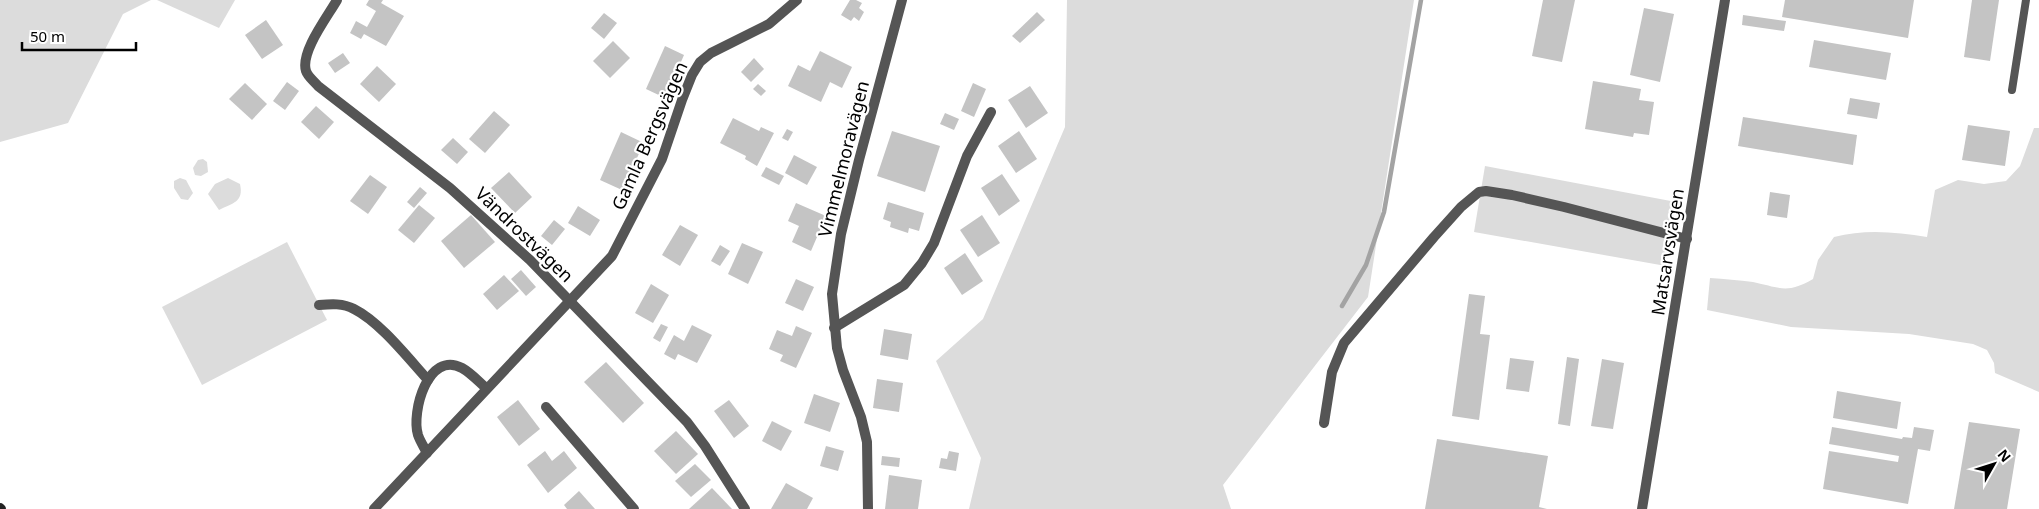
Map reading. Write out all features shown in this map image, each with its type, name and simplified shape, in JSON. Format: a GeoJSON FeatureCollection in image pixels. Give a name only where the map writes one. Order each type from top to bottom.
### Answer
{"type":"FeatureCollection","features":[{"type":"Feature","properties":{"kind":"street","name":"Vändrostvägen"},"geometry":{"type":"LineString","coordinates":[[337,0],[307,52],[305,67],[309,76],[318,86],[450,188],[530,260],[687,422],[705,446],[745,509]]}},
{"type":"Feature","properties":{"kind":"street","name":"Gamla Bergsvägen"},"geometry":{"type":"LineString","coordinates":[[374,509],[568,301],[593,277],[617,249],[662,159],[682,100],[692,75],[700,62],[711,53],[769,24],[797,0]]}},
{"type":"Feature","properties":{"kind":"street","name":"Vimmelmoravägen"},"geometry":{"type":"LineString","coordinates":[[868,509],[867,442],[861,417],[843,370],[834,328],[832,294],[841,234],[902,0]]}},
{"type":"Feature","properties":{"kind":"street","name":"Matsarvsvägen"},"geometry":{"type":"LineString","coordinates":[[1642,509],[1725,0]]}},
{"type":"Feature","properties":{"kind":"street"},"geometry":{"type":"LineString","coordinates":[[834,328],[904,286],[922,263],[934,243],[968,156],[991,112]]}},
{"type":"Feature","properties":{"kind":"street"},"geometry":{"type":"LineString","coordinates":[[1324,423],[1332,372],[1344,343],[1434,237],[1461,207],[1479,192],[1512,196],[1564,207],[1687,239]]}},
{"type":"Feature","properties":{"kind":"street"},"geometry":{"type":"LineString","coordinates":[[319,305],[338,304],[354,309],[380,329],[428,380]]}},
{"type":"Feature","properties":{"kind":"street"},"geometry":{"type":"LineString","coordinates":[[427,453],[418,434],[419,398],[433,373],[446,365],[460,367],[486,388]]}},
{"type":"Feature","properties":{"kind":"street"},"geometry":{"type":"LineString","coordinates":[[546,407],[634,509]]}},
{"type":"Feature","properties":{"kind":"lane"},"geometry":{"type":"LineString","coordinates":[[2012,90],[2026,0]]}},
{"type":"Feature","properties":{"kind":"shaded area"},"geometry":{"type":"Polygon","coordinates":[[[0,0],[151,0],[123,14],[68,123],[0,142],[0,0]]]}},
{"type":"Feature","properties":{"kind":"shaded area"},"geometry":{"type":"Polygon","coordinates":[[[157,0],[235,0],[219,28],[157,0]]]}},
{"type":"Feature","properties":{"kind":"shaded area"},"geometry":{"type":"Polygon","coordinates":[[[1067,0],[1414,0],[1368,297],[1223,485],[1231,509],[969,509],[981,458],[936,361],[983,319],[1065,127],[1067,0]]]}},
{"type":"Feature","properties":{"kind":"shaded area"},"geometry":{"type":"Polygon","coordinates":[[[2034,128],[2039,128],[2039,392],[1995,373],[1994,363],[1987,350],[1973,344],[1909,334],[1791,327],[1707,310],[1710,278],[1748,281],[1777,288],[1797,287],[1813,279],[1818,260],[1834,237],[1846,234],[1880,232],[1927,237],[1935,190],[1958,180],[1984,184],[2006,181],[2020,166],[2034,128]]]}},
{"type":"Feature","properties":{"kind":"shaded area"},"geometry":{"type":"Polygon","coordinates":[[[203,159],[207,162],[208,172],[201,176],[195,175],[193,168],[198,160],[203,159]]]}},
{"type":"Feature","properties":{"kind":"shaded area"},"geometry":{"type":"Polygon","coordinates":[[[1485,166],[1676,202],[1666,266],[1474,232],[1485,166]]]}},
{"type":"Feature","properties":{"kind":"shaded area"},"geometry":{"type":"Polygon","coordinates":[[[180,178],[186,180],[193,193],[188,200],[181,199],[174,188],[174,181],[180,178]]]}},
{"type":"Feature","properties":{"kind":"shaded area"},"geometry":{"type":"Polygon","coordinates":[[[228,178],[240,184],[240,195],[236,201],[219,210],[208,194],[215,184],[228,178]]]}},
{"type":"Feature","properties":{"kind":"shaded area"},"geometry":{"type":"Polygon","coordinates":[[[287,242],[327,320],[202,385],[162,307],[287,242]]]}},
{"type":"Feature","properties":{"kind":"building"},"geometry":{"type":"Polygon","coordinates":[[[369,0],[383,0],[381,3],[404,16],[386,46],[364,34],[361,39],[350,33],[356,21],[367,27],[376,11],[366,5],[369,0]]]}},
{"type":"Feature","properties":{"kind":"building"},"geometry":{"type":"Polygon","coordinates":[[[850,0],[862,3],[859,8],[864,12],[859,21],[854,17],[851,21],[841,15],[850,0]]]}},
{"type":"Feature","properties":{"kind":"building"},"geometry":{"type":"Polygon","coordinates":[[[1543,0],[1575,0],[1562,62],[1532,56],[1543,0]]]}},
{"type":"Feature","properties":{"kind":"building"},"geometry":{"type":"Polygon","coordinates":[[[1785,0],[1914,0],[1908,38],[1782,17],[1785,0]]]}},
{"type":"Feature","properties":{"kind":"building"},"geometry":{"type":"Polygon","coordinates":[[[1972,0],[1999,0],[1990,61],[1964,57],[1972,0]]]}},
{"type":"Feature","properties":{"kind":"building"},"geometry":{"type":"Polygon","coordinates":[[[1644,8],[1674,14],[1660,82],[1630,75],[1644,8]]]}},
{"type":"Feature","properties":{"kind":"building"},"geometry":{"type":"Polygon","coordinates":[[[1037,12],[1045,20],[1020,43],[1012,36],[1037,12]]]}},
{"type":"Feature","properties":{"kind":"building"},"geometry":{"type":"Polygon","coordinates":[[[604,13],[617,23],[604,39],[591,28],[604,13]]]}},
{"type":"Feature","properties":{"kind":"building"},"geometry":{"type":"Polygon","coordinates":[[[1743,15],[1786,21],[1784,31],[1742,25],[1743,15]]]}},
{"type":"Feature","properties":{"kind":"building"},"geometry":{"type":"Polygon","coordinates":[[[266,20],[283,45],[262,59],[245,35],[266,20]]]}},
{"type":"Feature","properties":{"kind":"building"},"geometry":{"type":"Polygon","coordinates":[[[1814,40],[1891,53],[1886,80],[1809,67],[1814,40]]]}},
{"type":"Feature","properties":{"kind":"building"},"geometry":{"type":"Polygon","coordinates":[[[613,41],[630,58],[610,78],[593,61],[613,41]]]}},
{"type":"Feature","properties":{"kind":"building"},"geometry":{"type":"Polygon","coordinates":[[[665,46],[684,55],[665,98],[646,89],[665,46]]]}},
{"type":"Feature","properties":{"kind":"building"},"geometry":{"type":"Polygon","coordinates":[[[820,51],[852,67],[842,88],[830,82],[821,102],[788,86],[798,65],[810,71],[820,51]]]}},
{"type":"Feature","properties":{"kind":"building"},"geometry":{"type":"Polygon","coordinates":[[[343,53],[350,63],[335,73],[328,63],[343,53]]]}},
{"type":"Feature","properties":{"kind":"building"},"geometry":{"type":"Polygon","coordinates":[[[754,58],[764,69],[751,82],[741,72],[754,58]]]}},
{"type":"Feature","properties":{"kind":"building"},"geometry":{"type":"Polygon","coordinates":[[[377,66],[396,84],[379,102],[360,84],[377,66]]]}},
{"type":"Feature","properties":{"kind":"building"},"geometry":{"type":"Polygon","coordinates":[[[1593,81],[1641,89],[1639,100],[1654,102],[1649,135],[1634,133],[1633,137],[1585,129],[1593,81]]]}},
{"type":"Feature","properties":{"kind":"building"},"geometry":{"type":"Polygon","coordinates":[[[287,82],[299,91],[285,110],[273,101],[287,82]]]}},
{"type":"Feature","properties":{"kind":"building"},"geometry":{"type":"Polygon","coordinates":[[[245,83],[267,104],[252,120],[229,99],[245,83]]]}},
{"type":"Feature","properties":{"kind":"building"},"geometry":{"type":"Polygon","coordinates":[[[973,83],[986,89],[974,117],[961,111],[973,83]]]}},
{"type":"Feature","properties":{"kind":"building"},"geometry":{"type":"Polygon","coordinates":[[[758,84],[766,91],[761,96],[753,89],[758,84]]]}},
{"type":"Feature","properties":{"kind":"building"},"geometry":{"type":"Polygon","coordinates":[[[1030,86],[1048,113],[1026,128],[1008,100],[1030,86]]]}},
{"type":"Feature","properties":{"kind":"building"},"geometry":{"type":"Polygon","coordinates":[[[1850,98],[1880,103],[1877,119],[1847,114],[1850,98]]]}},
{"type":"Feature","properties":{"kind":"building"},"geometry":{"type":"Polygon","coordinates":[[[316,106],[334,122],[319,139],[301,122],[316,106]]]}},
{"type":"Feature","properties":{"kind":"building"},"geometry":{"type":"Polygon","coordinates":[[[494,111],[510,125],[485,153],[469,139],[494,111]]]}},
{"type":"Feature","properties":{"kind":"building"},"geometry":{"type":"Polygon","coordinates":[[[945,113],[959,119],[954,130],[940,124],[945,113]]]}},
{"type":"Feature","properties":{"kind":"building"},"geometry":{"type":"Polygon","coordinates":[[[1743,117],[1857,135],[1853,165],[1738,146],[1743,117]]]}},
{"type":"Feature","properties":{"kind":"building"},"geometry":{"type":"Polygon","coordinates":[[[733,118],[759,131],[761,127],[774,133],[757,166],[745,159],[746,156],[720,143],[733,118]]]}},
{"type":"Feature","properties":{"kind":"building"},"geometry":{"type":"Polygon","coordinates":[[[1968,125],[2010,131],[2005,166],[1962,160],[1968,125]]]}},
{"type":"Feature","properties":{"kind":"building"},"geometry":{"type":"Polygon","coordinates":[[[787,129],[793,132],[788,141],[782,138],[787,129]]]}},
{"type":"Feature","properties":{"kind":"building"},"geometry":{"type":"Polygon","coordinates":[[[892,131],[940,146],[925,192],[877,176],[892,131]]]}},
{"type":"Feature","properties":{"kind":"building"},"geometry":{"type":"Polygon","coordinates":[[[1019,131],[1037,159],[1016,173],[998,146],[1019,131]]]}},
{"type":"Feature","properties":{"kind":"building"},"geometry":{"type":"Polygon","coordinates":[[[621,132],[644,143],[622,190],[600,180],[621,132]]]}},
{"type":"Feature","properties":{"kind":"building"},"geometry":{"type":"Polygon","coordinates":[[[453,138],[468,152],[457,164],[441,150],[453,138]]]}},
{"type":"Feature","properties":{"kind":"building"},"geometry":{"type":"Polygon","coordinates":[[[794,155],[817,167],[807,185],[785,173],[794,155]]]}},
{"type":"Feature","properties":{"kind":"building"},"geometry":{"type":"Polygon","coordinates":[[[766,167],[784,176],[779,185],[761,176],[766,167]]]}},
{"type":"Feature","properties":{"kind":"building"},"geometry":{"type":"Polygon","coordinates":[[[509,172],[532,197],[515,213],[491,188],[509,172]]]}},
{"type":"Feature","properties":{"kind":"building"},"geometry":{"type":"Polygon","coordinates":[[[1002,174],[1020,201],[999,216],[981,188],[1002,174]]]}},
{"type":"Feature","properties":{"kind":"building"},"geometry":{"type":"Polygon","coordinates":[[[370,175],[387,187],[368,214],[350,201],[370,175]]]}},
{"type":"Feature","properties":{"kind":"building"},"geometry":{"type":"Polygon","coordinates":[[[420,187],[427,193],[414,208],[407,202],[420,187]]]}},
{"type":"Feature","properties":{"kind":"building"},"geometry":{"type":"Polygon","coordinates":[[[1770,192],[1790,195],[1787,218],[1767,215],[1770,192]]]}},
{"type":"Feature","properties":{"kind":"building"},"geometry":{"type":"Polygon","coordinates":[[[888,202],[924,213],[919,231],[909,228],[908,233],[890,227],[891,222],[883,219],[888,202]]]}},
{"type":"Feature","properties":{"kind":"building"},"geometry":{"type":"Polygon","coordinates":[[[796,203],[826,216],[811,251],[792,242],[799,226],[788,221],[796,203]]]}},
{"type":"Feature","properties":{"kind":"building"},"geometry":{"type":"Polygon","coordinates":[[[419,205],[435,218],[414,243],[398,230],[419,205]]]}},
{"type":"Feature","properties":{"kind":"building"},"geometry":{"type":"Polygon","coordinates":[[[578,206],[600,220],[590,236],[568,223],[578,206]]]}},
{"type":"Feature","properties":{"kind":"building"},"geometry":{"type":"Polygon","coordinates":[[[471,215],[495,242],[464,268],[441,241],[471,215]]]}},
{"type":"Feature","properties":{"kind":"building"},"geometry":{"type":"Polygon","coordinates":[[[982,215],[1000,243],[978,257],[960,230],[982,215]]]}},
{"type":"Feature","properties":{"kind":"building"},"geometry":{"type":"Polygon","coordinates":[[[554,220],[565,229],[552,245],[541,236],[554,220]]]}},
{"type":"Feature","properties":{"kind":"building"},"geometry":{"type":"Polygon","coordinates":[[[680,225],[698,235],[680,266],[662,255],[680,225]]]}},
{"type":"Feature","properties":{"kind":"building"},"geometry":{"type":"Polygon","coordinates":[[[742,243],[763,252],[748,284],[728,274],[742,243]]]}},
{"type":"Feature","properties":{"kind":"building"},"geometry":{"type":"Polygon","coordinates":[[[720,245],[730,251],[720,266],[711,261],[720,245]]]}},
{"type":"Feature","properties":{"kind":"building"},"geometry":{"type":"Polygon","coordinates":[[[965,253],[983,281],[962,295],[944,268],[965,253]]]}},
{"type":"Feature","properties":{"kind":"building"},"geometry":{"type":"Polygon","coordinates":[[[521,270],[536,287],[526,296],[511,279],[521,270]]]}},
{"type":"Feature","properties":{"kind":"building"},"geometry":{"type":"Polygon","coordinates":[[[504,275],[519,291],[497,310],[483,294],[504,275]]]}},
{"type":"Feature","properties":{"kind":"building"},"geometry":{"type":"Polygon","coordinates":[[[796,279],[814,287],[803,311],[785,303],[796,279]]]}},
{"type":"Feature","properties":{"kind":"building"},"geometry":{"type":"Polygon","coordinates":[[[651,284],[669,295],[653,323],[635,313],[651,284]]]}},
{"type":"Feature","properties":{"kind":"building"},"geometry":{"type":"Polygon","coordinates":[[[1469,294],[1485,296],[1480,334],[1490,335],[1479,420],[1452,416],[1469,294]]]}},
{"type":"Feature","properties":{"kind":"building"},"geometry":{"type":"Polygon","coordinates":[[[661,324],[668,327],[660,342],[653,338],[661,324]]]}},
{"type":"Feature","properties":{"kind":"building"},"geometry":{"type":"Polygon","coordinates":[[[692,325],[712,335],[697,363],[678,354],[675,360],[664,354],[674,335],[684,341],[692,325]]]}},
{"type":"Feature","properties":{"kind":"building"},"geometry":{"type":"Polygon","coordinates":[[[796,326],[812,333],[796,368],[780,361],[783,355],[769,349],[777,330],[792,336],[796,326]]]}},
{"type":"Feature","properties":{"kind":"building"},"geometry":{"type":"Polygon","coordinates":[[[884,329],[912,334],[908,360],[880,355],[884,329]]]}},
{"type":"Feature","properties":{"kind":"building"},"geometry":{"type":"Polygon","coordinates":[[[1567,357],[1579,359],[1570,426],[1558,424],[1567,357]]]}},
{"type":"Feature","properties":{"kind":"building"},"geometry":{"type":"Polygon","coordinates":[[[1510,358],[1534,361],[1529,392],[1506,389],[1510,358]]]}},
{"type":"Feature","properties":{"kind":"building"},"geometry":{"type":"Polygon","coordinates":[[[1602,359],[1624,363],[1613,429],[1591,426],[1602,359]]]}},
{"type":"Feature","properties":{"kind":"building"},"geometry":{"type":"Polygon","coordinates":[[[606,362],[644,403],[623,423],[584,382],[606,362]]]}},
{"type":"Feature","properties":{"kind":"building"},"geometry":{"type":"Polygon","coordinates":[[[877,379],[903,383],[899,412],[873,408],[877,379]]]}},
{"type":"Feature","properties":{"kind":"building"},"geometry":{"type":"Polygon","coordinates":[[[1837,391],[1901,402],[1897,429],[1833,418],[1837,391]]]}},
{"type":"Feature","properties":{"kind":"building"},"geometry":{"type":"Polygon","coordinates":[[[814,394],[840,403],[830,432],[804,423],[814,394]]]}},
{"type":"Feature","properties":{"kind":"building"},"geometry":{"type":"Polygon","coordinates":[[[518,400],[540,429],[519,446],[497,417],[518,400]]]}},
{"type":"Feature","properties":{"kind":"building"},"geometry":{"type":"Polygon","coordinates":[[[729,400],[749,426],[734,438],[714,411],[729,400]]]}},
{"type":"Feature","properties":{"kind":"building"},"geometry":{"type":"Polygon","coordinates":[[[772,421],[792,431],[781,451],[762,441],[772,421]]]}},
{"type":"Feature","properties":{"kind":"building"},"geometry":{"type":"Polygon","coordinates":[[[1969,422],[2020,429],[2007,509],[1954,509],[1969,422]]]}},
{"type":"Feature","properties":{"kind":"building"},"geometry":{"type":"Polygon","coordinates":[[[1832,427],[1902,439],[1903,437],[1912,438],[1914,427],[1934,430],[1930,451],[1918,449],[1908,504],[1823,489],[1829,451],[1898,462],[1899,456],[1829,444],[1832,427]]]}},
{"type":"Feature","properties":{"kind":"building"},"geometry":{"type":"Polygon","coordinates":[[[676,431],[698,454],[676,474],[654,451],[676,431]]]}},
{"type":"Feature","properties":{"kind":"building"},"geometry":{"type":"Polygon","coordinates":[[[1437,439],[1548,456],[1539,507],[1547,509],[1425,509],[1437,439]]]}},
{"type":"Feature","properties":{"kind":"building"},"geometry":{"type":"Polygon","coordinates":[[[826,446],[844,451],[838,471],[820,466],[826,446]]]}},
{"type":"Feature","properties":{"kind":"building"},"geometry":{"type":"Polygon","coordinates":[[[545,451],[552,461],[564,451],[577,468],[548,493],[527,465],[545,451]]]}},
{"type":"Feature","properties":{"kind":"building"},"geometry":{"type":"Polygon","coordinates":[[[949,451],[959,453],[956,471],[939,468],[941,458],[947,459],[949,451]]]}},
{"type":"Feature","properties":{"kind":"building"},"geometry":{"type":"Polygon","coordinates":[[[882,456],[900,458],[899,467],[881,465],[882,456]]]}},
{"type":"Feature","properties":{"kind":"building"},"geometry":{"type":"Polygon","coordinates":[[[695,464],[711,480],[691,497],[675,481],[695,464]]]}},
{"type":"Feature","properties":{"kind":"building"},"geometry":{"type":"Polygon","coordinates":[[[889,475],[922,480],[918,509],[885,509],[889,475]]]}},
{"type":"Feature","properties":{"kind":"building"},"geometry":{"type":"Polygon","coordinates":[[[786,483],[813,498],[807,509],[771,509],[786,483]]]}},
{"type":"Feature","properties":{"kind":"building"},"geometry":{"type":"Polygon","coordinates":[[[712,488],[732,509],[689,509],[712,488]]]}},
{"type":"Feature","properties":{"kind":"building"},"geometry":{"type":"Polygon","coordinates":[[[579,491],[595,509],[567,509],[564,505],[579,491]]]}},
{"type":"Feature","properties":{"kind":"waterway"},"geometry":{"type":"LineString","coordinates":[[1342,306],[1366,265],[1384,212],[1421,0]]}}]}
